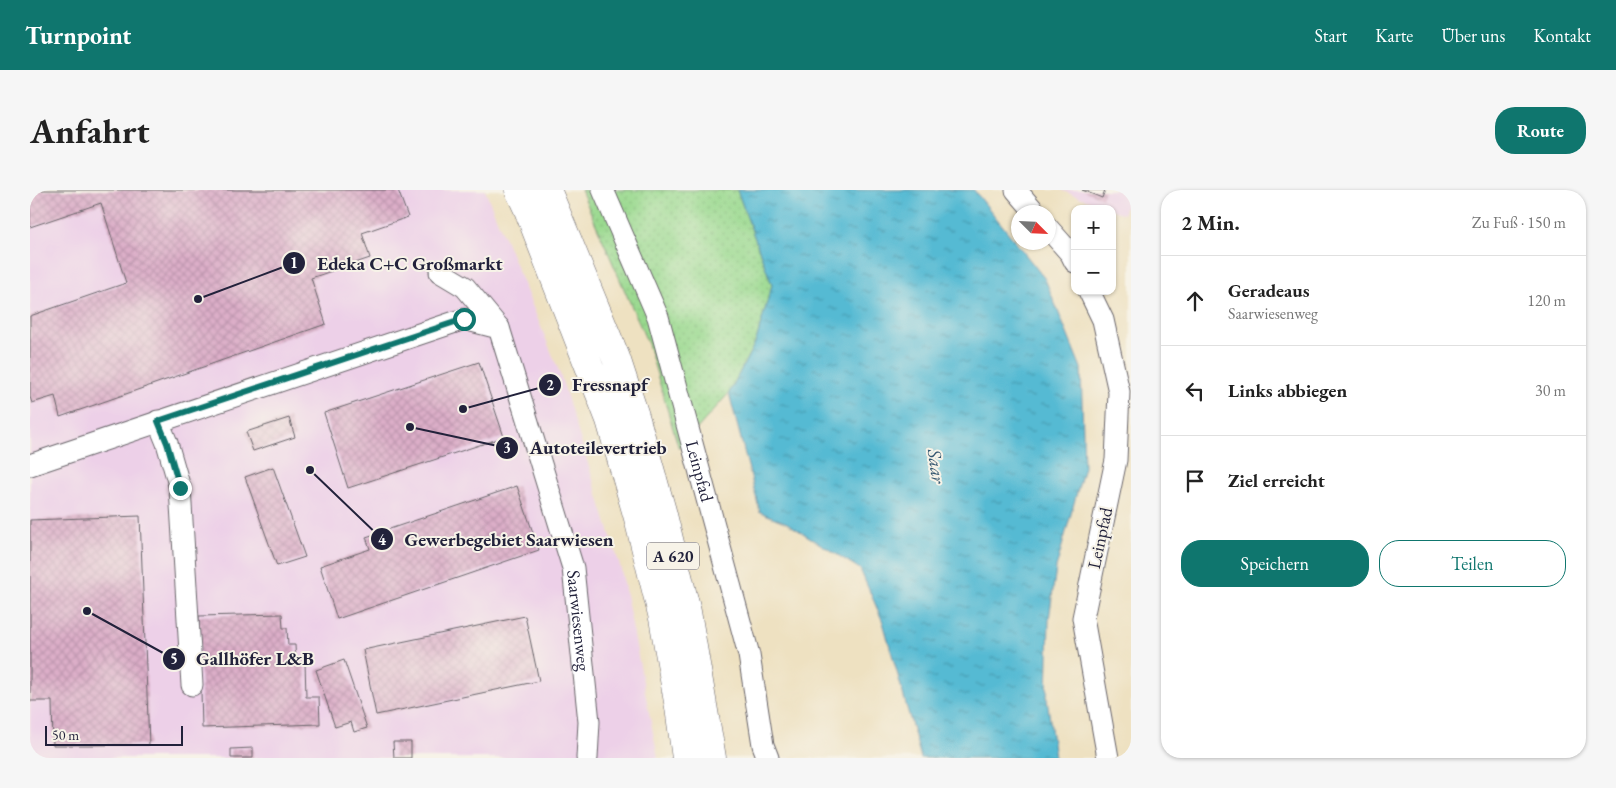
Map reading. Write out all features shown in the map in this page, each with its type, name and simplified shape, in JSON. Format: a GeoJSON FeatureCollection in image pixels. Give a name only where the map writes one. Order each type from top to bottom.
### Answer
{"type":"FeatureCollection","features":[{"type":"Feature","properties":{"kind":"highway","name":"A 620"},"geometry":{"type":"LineString","coordinates":[[528,194],[610,420],[638,518],[663,618],[680,707],[686,758]]}},
{"type":"Feature","properties":{"kind":"highway","name":"A 620"},"geometry":{"type":"LineString","coordinates":[[528,194],[616,358],[635,416],[662,511],[687,612],[712,758]]}},
{"type":"Feature","properties":{"kind":"street","name":"Leinpfad"},"geometry":{"type":"LineString","coordinates":[[603,190],[658,317],[749,654],[762,746],[768,758]]}},
{"type":"Feature","properties":{"kind":"street"},"geometry":{"type":"LineString","coordinates":[[1016,190],[1029,205]]}},
{"type":"Feature","properties":{"kind":"street"},"geometry":{"type":"LineString","coordinates":[[1056,237],[1071,254]]}},
{"type":"Feature","properties":{"kind":"street"},"geometry":{"type":"LineString","coordinates":[[440,272],[465,288],[499,328]]}},
{"type":"Feature","properties":{"kind":"street","name":"Leinpfad"},"geometry":{"type":"LineString","coordinates":[[1091,295],[1103,320],[1119,392],[1116,460],[1083,618],[1108,758]]}},
{"type":"Feature","properties":{"kind":"street"},"geometry":{"type":"LineString","coordinates":[[30,466],[158,421],[464,319],[499,328]]}},
{"type":"Feature","properties":{"kind":"street","name":"Saarwiesenweg"},"geometry":{"type":"LineString","coordinates":[[499,328],[572,568],[589,722],[587,758]]}},
{"type":"Feature","properties":{"kind":"street"},"geometry":{"type":"LineString","coordinates":[[158,421],[167,443],[180,488],[192,685]]}},
{"type":"Feature","properties":{"kind":"shaded area"},"geometry":{"type":"Polygon","coordinates":[[[30,190],[485,190],[559,371],[621,569],[658,758],[30,758],[30,190]]]}},
{"type":"Feature","properties":{"kind":"shaded area"},"geometry":{"type":"Polygon","coordinates":[[[1061,190],[1131,190],[1123,214],[1116,211],[1116,205],[1100,205],[1061,190]]]}},
{"type":"Feature","properties":{"kind":"green space"},"geometry":{"type":"Polygon","coordinates":[[[581,190],[737,190],[772,285],[756,341],[729,393],[679,449],[648,344],[581,190]]]}},
{"type":"Feature","properties":{"kind":"water","name":"Saar"},"geometry":{"type":"Polygon","coordinates":[[[737,190],[974,190],[1011,236],[1011,250],[1022,250],[1045,279],[1081,368],[1084,467],[1056,568],[1049,619],[1047,698],[1055,758],[921,758],[883,622],[860,569],[787,523],[760,512],[729,393],[756,341],[772,285],[737,190]]]}},
{"type":"Feature","properties":{"kind":"building"},"geometry":{"type":"Polygon","coordinates":[[[30,190],[398,190],[408,217],[362,233],[370,258],[311,278],[326,324],[60,417],[55,396],[32,403],[30,397],[30,316],[126,283],[101,203],[30,227],[30,190]]]}},
{"type":"Feature","properties":{"kind":"building"},"geometry":{"type":"Polygon","coordinates":[[[1082,190],[1105,190],[1102,198],[1082,190]]]}},
{"type":"Feature","properties":{"kind":"building"},"geometry":{"type":"Polygon","coordinates":[[[479,362],[504,437],[348,488],[324,413],[479,362]]]}},
{"type":"Feature","properties":{"kind":"building"},"geometry":{"type":"Polygon","coordinates":[[[289,418],[295,437],[253,451],[246,432],[289,418]]]}},
{"type":"Feature","properties":{"kind":"building"},"geometry":{"type":"Polygon","coordinates":[[[273,467],[305,557],[277,566],[245,477],[273,467]]]}},
{"type":"Feature","properties":{"kind":"building"},"geometry":{"type":"Polygon","coordinates":[[[517,486],[539,550],[337,619],[320,566],[370,549],[366,537],[517,486]]]}},
{"type":"Feature","properties":{"kind":"building"},"geometry":{"type":"Polygon","coordinates":[[[140,516],[149,745],[53,745],[52,701],[30,701],[30,520],[140,516]]]}},
{"type":"Feature","properties":{"kind":"building"},"geometry":{"type":"Polygon","coordinates":[[[282,614],[283,628],[287,628],[288,645],[295,645],[296,663],[305,662],[306,697],[319,697],[320,724],[202,728],[199,616],[282,614]]]}},
{"type":"Feature","properties":{"kind":"building"},"geometry":{"type":"Polygon","coordinates":[[[525,616],[539,681],[376,715],[363,650],[525,616]]]}},
{"type":"Feature","properties":{"kind":"building"},"geometry":{"type":"Polygon","coordinates":[[[344,660],[367,728],[354,732],[351,722],[335,727],[316,670],[344,660]]]}},
{"type":"Feature","properties":{"kind":"building"},"geometry":{"type":"Polygon","coordinates":[[[393,742],[411,742],[411,758],[394,758],[393,742]]]}},
{"type":"Feature","properties":{"kind":"building"},"geometry":{"type":"Polygon","coordinates":[[[253,748],[253,758],[231,758],[231,749],[253,748]]]}},
{"type":"Feature","properties":{"kind":"place","name":"Edeka C+C Großmarkt"},"geometry":{"type":"Point","coordinates":[198,299]}},
{"type":"Feature","properties":{"kind":"place","name":"Fressnapf"},"geometry":{"type":"Point","coordinates":[463,409]}},
{"type":"Feature","properties":{"kind":"place","name":"Autoteilevertrieb"},"geometry":{"type":"Point","coordinates":[410,427]}},
{"type":"Feature","properties":{"kind":"place","name":"Gewerbegebiet Saarwiesen"},"geometry":{"type":"Point","coordinates":[310,470]}},
{"type":"Feature","properties":{"kind":"place","name":"Gallhöfer L&B"},"geometry":{"type":"Point","coordinates":[87,611]}},
{"type":"Feature","properties":{"kind":"route"},"geometry":{"type":"LineString","coordinates":[[180,488],[167,443],[158,421],[464,319]]}}]}
